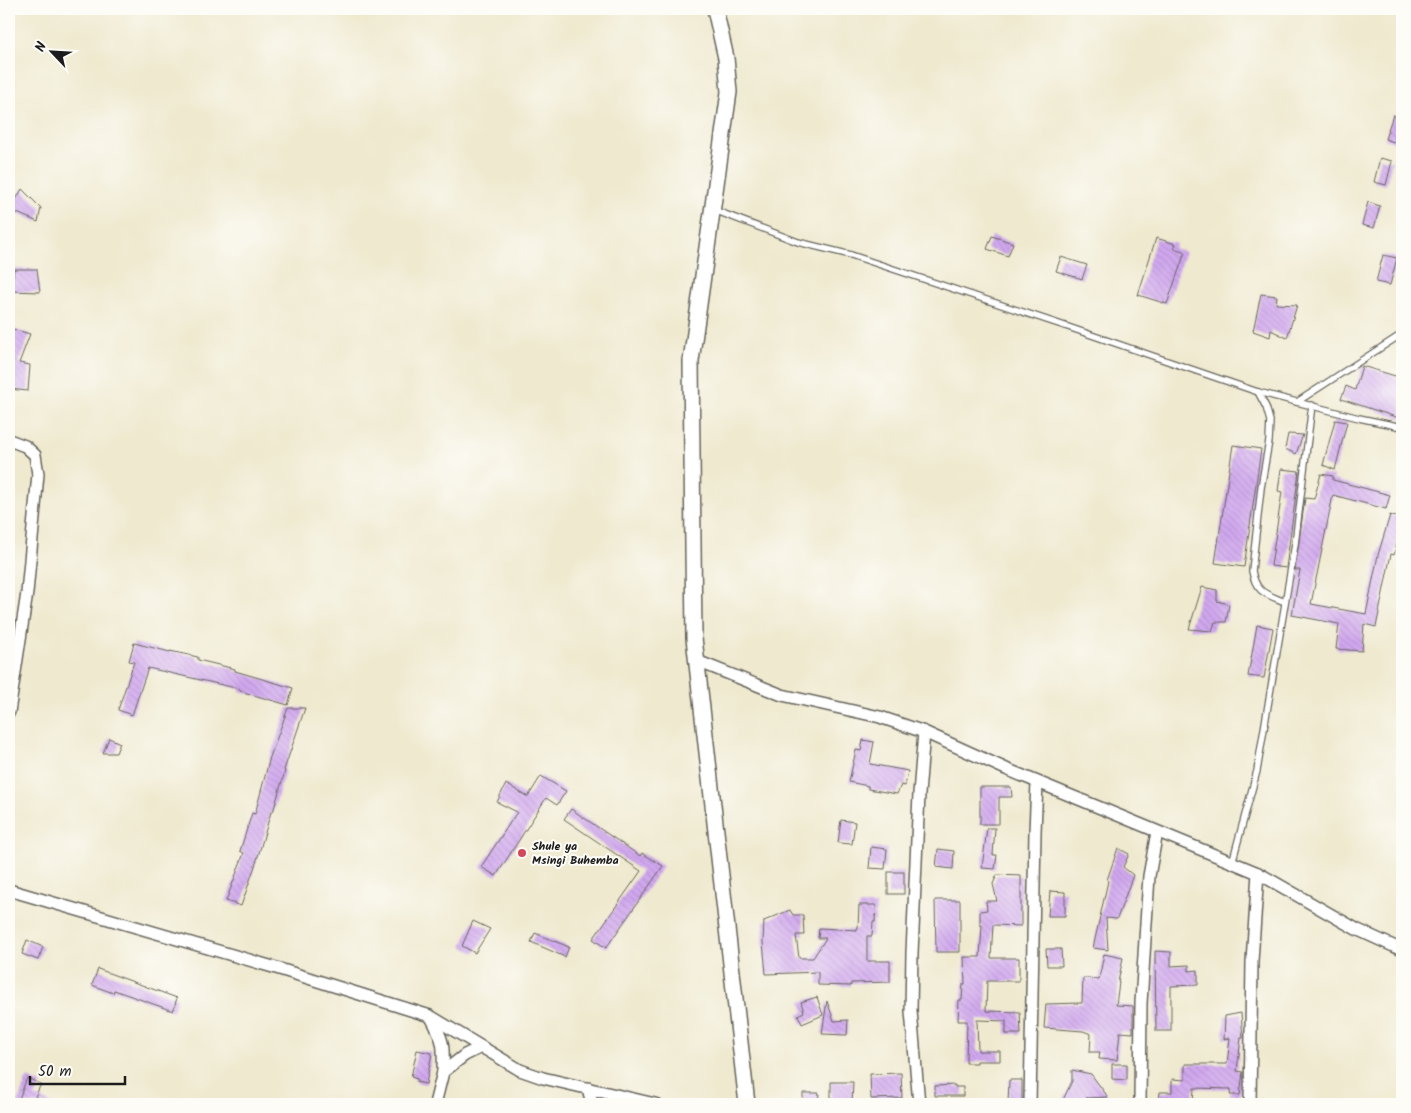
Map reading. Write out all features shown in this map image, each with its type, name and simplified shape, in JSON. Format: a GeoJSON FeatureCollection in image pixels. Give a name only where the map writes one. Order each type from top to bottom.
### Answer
{"type":"FeatureCollection","features":[{"type":"Feature","properties":{"kind":"main road"},"geometry":{"type":"LineString","coordinates":[[714,9],[726,58],[729,92],[691,361],[694,638],[747,1104]]}},
{"type":"Feature","properties":{"kind":"street"},"geometry":{"type":"LineString","coordinates":[[9,440],[25,446],[35,454],[38,474],[27,593],[9,712]]}},
{"type":"Feature","properties":{"kind":"street"},"geometry":{"type":"LineString","coordinates":[[697,661],[782,694],[880,717],[924,732],[1038,782],[1258,873],[1356,929],[1402,950]]}},
{"type":"Feature","properties":{"kind":"street"},"geometry":{"type":"LineString","coordinates":[[919,1104],[912,1011],[912,972],[919,794],[924,732]]}},
{"type":"Feature","properties":{"kind":"street"},"geometry":{"type":"LineString","coordinates":[[1030,1104],[1034,832],[1038,782]]}},
{"type":"Feature","properties":{"kind":"street"},"geometry":{"type":"LineString","coordinates":[[1140,1104],[1141,1003],[1149,876],[1157,832]]}},
{"type":"Feature","properties":{"kind":"street"},"geometry":{"type":"LineString","coordinates":[[1250,1104],[1252,961],[1258,873]]}},
{"type":"Feature","properties":{"kind":"street"},"geometry":{"type":"LineString","coordinates":[[9,890],[273,967],[430,1016],[520,1070],[543,1078],[655,1104]]}},
{"type":"Feature","properties":{"kind":"street"},"geometry":{"type":"LineString","coordinates":[[430,1016],[444,1046],[443,1072],[435,1104]]}},
{"type":"Feature","properties":{"kind":"street"},"geometry":{"type":"LineString","coordinates":[[443,1072],[465,1054],[481,1047]]}},
{"type":"Feature","properties":{"kind":"street"},"geometry":{"type":"LineString","coordinates":[[588,1088],[592,1104]]}},
{"type":"Feature","properties":{"kind":"lane"},"geometry":{"type":"LineString","coordinates":[[712,209],[798,242],[851,255],[1258,392],[1402,428]]}},
{"type":"Feature","properties":{"kind":"lane"},"geometry":{"type":"LineString","coordinates":[[1297,402],[1402,334]]}},
{"type":"Feature","properties":{"kind":"lane"},"geometry":{"type":"LineString","coordinates":[[1258,392],[1270,420],[1270,434],[1252,571],[1254,582],[1263,593],[1285,602]]}},
{"type":"Feature","properties":{"kind":"lane"},"geometry":{"type":"LineString","coordinates":[[1232,863],[1258,771],[1295,544],[1312,405]]}},
{"type":"Feature","properties":{"kind":"building"},"geometry":{"type":"Polygon","coordinates":[[[1393,115],[1402,118],[1402,126],[1397,143],[1385,139],[1393,115]]]}},
{"type":"Feature","properties":{"kind":"building"},"geometry":{"type":"Polygon","coordinates":[[[1380,158],[1392,161],[1386,185],[1374,182],[1380,158]]]}},
{"type":"Feature","properties":{"kind":"building"},"geometry":{"type":"Polygon","coordinates":[[[22,189],[41,208],[38,222],[10,210],[22,189]]]}},
{"type":"Feature","properties":{"kind":"building"},"geometry":{"type":"Polygon","coordinates":[[[1368,202],[1380,206],[1374,228],[1362,225],[1368,202]]]}},
{"type":"Feature","properties":{"kind":"building"},"geometry":{"type":"Polygon","coordinates":[[[992,236],[1013,243],[1008,256],[987,249],[992,236]]]}},
{"type":"Feature","properties":{"kind":"building"},"geometry":{"type":"Polygon","coordinates":[[[1156,238],[1176,244],[1174,248],[1185,252],[1167,304],[1138,295],[1156,238]]]}},
{"type":"Feature","properties":{"kind":"building"},"geometry":{"type":"Polygon","coordinates":[[[1383,255],[1397,258],[1390,285],[1376,282],[1383,255]]]}},
{"type":"Feature","properties":{"kind":"building"},"geometry":{"type":"Polygon","coordinates":[[[1061,257],[1087,265],[1082,279],[1056,271],[1061,257]]]}},
{"type":"Feature","properties":{"kind":"building"},"geometry":{"type":"Polygon","coordinates":[[[14,269],[37,269],[40,292],[11,291],[14,269]]]}},
{"type":"Feature","properties":{"kind":"building"},"geometry":{"type":"Polygon","coordinates":[[[1261,294],[1277,296],[1276,304],[1297,305],[1287,338],[1271,330],[1270,337],[1253,331],[1261,294]]]}},
{"type":"Feature","properties":{"kind":"building"},"geometry":{"type":"Polygon","coordinates":[[[9,328],[30,334],[19,363],[30,365],[28,391],[9,389],[9,328]]]}},
{"type":"Feature","properties":{"kind":"building"},"geometry":{"type":"Polygon","coordinates":[[[1362,366],[1402,378],[1402,419],[1341,399],[1346,386],[1355,390],[1362,366]]]}},
{"type":"Feature","properties":{"kind":"building"},"geometry":{"type":"Polygon","coordinates":[[[1335,420],[1347,422],[1335,470],[1323,465],[1335,420]]]}},
{"type":"Feature","properties":{"kind":"building"},"geometry":{"type":"Polygon","coordinates":[[[1288,434],[1303,435],[1296,454],[1285,449],[1288,434]]]}},
{"type":"Feature","properties":{"kind":"building"},"geometry":{"type":"Polygon","coordinates":[[[1233,445],[1261,449],[1244,567],[1215,563],[1233,445]]]}},
{"type":"Feature","properties":{"kind":"building"},"geometry":{"type":"Polygon","coordinates":[[[1281,469],[1299,471],[1286,568],[1271,566],[1282,492],[1278,491],[1281,469]]]}},
{"type":"Feature","properties":{"kind":"building"},"geometry":{"type":"Polygon","coordinates":[[[1321,474],[1333,476],[1333,480],[1390,495],[1386,509],[1333,495],[1311,604],[1366,614],[1378,555],[1390,515],[1402,519],[1402,526],[1394,555],[1391,554],[1376,627],[1364,624],[1362,651],[1336,649],[1339,624],[1292,615],[1300,570],[1295,570],[1305,498],[1314,499],[1321,474]]]}},
{"type":"Feature","properties":{"kind":"building"},"geometry":{"type":"Polygon","coordinates":[[[1202,587],[1217,590],[1217,601],[1229,604],[1226,622],[1215,622],[1212,631],[1189,629],[1202,587]]]}},
{"type":"Feature","properties":{"kind":"building"},"geometry":{"type":"Polygon","coordinates":[[[1257,625],[1273,628],[1264,678],[1248,676],[1257,625]]]}},
{"type":"Feature","properties":{"kind":"building"},"geometry":{"type":"Polygon","coordinates":[[[134,643],[198,657],[198,660],[235,669],[235,671],[293,688],[288,705],[240,691],[240,689],[148,668],[132,715],[118,710],[134,662],[129,661],[134,643]]]}},
{"type":"Feature","properties":{"kind":"building"},"geometry":{"type":"Polygon","coordinates":[[[288,708],[305,708],[284,770],[273,812],[271,812],[241,906],[226,901],[244,853],[240,851],[252,813],[255,814],[270,757],[288,708]]]}},
{"type":"Feature","properties":{"kind":"building"},"geometry":{"type":"Polygon","coordinates":[[[109,738],[120,743],[116,753],[103,753],[109,738]]]}},
{"type":"Feature","properties":{"kind":"building"},"geometry":{"type":"Polygon","coordinates":[[[863,740],[874,742],[870,764],[908,771],[905,786],[901,785],[897,794],[868,789],[868,786],[849,782],[856,750],[861,751],[863,740]]]}},
{"type":"Feature","properties":{"kind":"building"},"geometry":{"type":"Polygon","coordinates":[[[541,776],[566,791],[557,805],[546,798],[496,876],[481,867],[517,812],[497,802],[506,784],[528,797],[541,776]]]}},
{"type":"Feature","properties":{"kind":"building"},"geometry":{"type":"Polygon","coordinates":[[[980,787],[1011,787],[1012,797],[999,797],[999,824],[980,824],[980,787]]]}},
{"type":"Feature","properties":{"kind":"building"},"geometry":{"type":"Polygon","coordinates":[[[571,809],[640,856],[642,853],[663,866],[606,948],[593,939],[641,871],[564,819],[571,809]]]}},
{"type":"Feature","properties":{"kind":"building"},"geometry":{"type":"Polygon","coordinates":[[[841,820],[855,822],[852,844],[838,843],[841,820]]]}},
{"type":"Feature","properties":{"kind":"building"},"geometry":{"type":"Polygon","coordinates":[[[987,828],[995,828],[993,855],[997,855],[995,869],[982,868],[987,828]]]}},
{"type":"Feature","properties":{"kind":"building"},"geometry":{"type":"Polygon","coordinates":[[[871,847],[887,849],[885,869],[869,868],[871,847]]]}},
{"type":"Feature","properties":{"kind":"building"},"geometry":{"type":"Polygon","coordinates":[[[1118,848],[1129,854],[1123,867],[1133,875],[1117,919],[1106,918],[1108,950],[1093,948],[1107,880],[1118,848]]]}},
{"type":"Feature","properties":{"kind":"building"},"geometry":{"type":"Polygon","coordinates":[[[938,849],[954,851],[953,869],[936,867],[938,849]]]}},
{"type":"Feature","properties":{"kind":"building"},"geometry":{"type":"Polygon","coordinates":[[[888,872],[904,872],[904,894],[888,894],[888,872]]]}},
{"type":"Feature","properties":{"kind":"building"},"geometry":{"type":"Polygon","coordinates":[[[997,875],[1021,876],[1021,926],[993,925],[991,958],[1019,958],[1019,981],[987,981],[986,1011],[1020,1012],[1021,1034],[1006,1034],[1006,1021],[977,1020],[978,1051],[1000,1051],[1000,1061],[966,1063],[967,1021],[958,1021],[959,1000],[962,1000],[963,984],[965,984],[964,957],[980,957],[982,925],[980,925],[980,911],[987,910],[986,901],[997,901],[993,884],[997,875]]]}},
{"type":"Feature","properties":{"kind":"building"},"geometry":{"type":"Polygon","coordinates":[[[1050,891],[1065,892],[1065,916],[1048,916],[1050,891]]]}},
{"type":"Feature","properties":{"kind":"building"},"geometry":{"type":"Polygon","coordinates":[[[935,900],[960,900],[960,952],[936,952],[935,900]]]}},
{"type":"Feature","properties":{"kind":"building"},"geometry":{"type":"Polygon","coordinates":[[[859,905],[876,905],[872,936],[867,936],[867,961],[890,961],[890,982],[851,983],[851,986],[818,985],[818,972],[766,974],[763,942],[764,921],[790,910],[793,915],[803,915],[804,935],[796,935],[799,958],[813,958],[826,938],[818,938],[819,928],[857,930],[859,905]]]}},
{"type":"Feature","properties":{"kind":"building"},"geometry":{"type":"Polygon","coordinates":[[[473,921],[490,929],[475,953],[462,946],[473,921]]]}},
{"type":"Feature","properties":{"kind":"building"},"geometry":{"type":"Polygon","coordinates":[[[535,933],[569,947],[565,957],[531,942],[535,933]]]}},
{"type":"Feature","properties":{"kind":"building"},"geometry":{"type":"Polygon","coordinates":[[[27,940],[43,947],[38,960],[22,954],[27,940]]]}},
{"type":"Feature","properties":{"kind":"building"},"geometry":{"type":"Polygon","coordinates":[[[1046,949],[1061,949],[1062,966],[1047,966],[1046,949]]]}},
{"type":"Feature","properties":{"kind":"building"},"geometry":{"type":"Polygon","coordinates":[[[1155,951],[1171,952],[1171,966],[1189,965],[1189,971],[1198,970],[1198,985],[1171,986],[1171,1031],[1156,1031],[1155,951]]]}},
{"type":"Feature","properties":{"kind":"building"},"geometry":{"type":"Polygon","coordinates":[[[1104,954],[1123,958],[1116,1005],[1133,1006],[1133,1033],[1120,1032],[1117,1060],[1099,1059],[1100,1052],[1090,1052],[1091,1034],[1083,1031],[1044,1028],[1046,1004],[1082,1003],[1083,978],[1099,979],[1104,954]]]}},
{"type":"Feature","properties":{"kind":"building"},"geometry":{"type":"Polygon","coordinates":[[[98,969],[177,998],[173,1011],[114,990],[113,993],[92,985],[98,969]]]}},
{"type":"Feature","properties":{"kind":"building"},"geometry":{"type":"Polygon","coordinates":[[[817,997],[823,1015],[802,1024],[798,1015],[804,1012],[801,1002],[817,997]]]}},
{"type":"Feature","properties":{"kind":"building"},"geometry":{"type":"Polygon","coordinates":[[[827,1001],[834,1021],[848,1020],[847,1035],[822,1034],[827,1001]]]}},
{"type":"Feature","properties":{"kind":"building"},"geometry":{"type":"Polygon","coordinates":[[[1241,1013],[1243,1038],[1241,1038],[1237,1071],[1243,1072],[1240,1095],[1230,1095],[1231,1089],[1194,1088],[1193,1104],[1162,1104],[1159,1102],[1160,1092],[1172,1092],[1172,1079],[1185,1080],[1185,1064],[1227,1064],[1230,1038],[1224,1039],[1225,1016],[1241,1013]]]}},
{"type":"Feature","properties":{"kind":"building"},"geometry":{"type":"Polygon","coordinates":[[[417,1050],[432,1053],[426,1084],[416,1082],[417,1079],[411,1077],[417,1050]]]}},
{"type":"Feature","properties":{"kind":"building"},"geometry":{"type":"Polygon","coordinates":[[[1112,1064],[1127,1064],[1127,1080],[1112,1079],[1112,1064]]]}},
{"type":"Feature","properties":{"kind":"building"},"geometry":{"type":"Polygon","coordinates":[[[1072,1070],[1091,1074],[1108,1097],[1086,1098],[1086,1104],[1061,1104],[1072,1081],[1072,1070]]]}},
{"type":"Feature","properties":{"kind":"building"},"geometry":{"type":"Polygon","coordinates":[[[901,1073],[902,1098],[871,1099],[870,1074],[901,1073]]]}},
{"type":"Feature","properties":{"kind":"building"},"geometry":{"type":"Polygon","coordinates":[[[27,1078],[41,1084],[35,1097],[53,1104],[17,1104],[27,1078]]]}},
{"type":"Feature","properties":{"kind":"building"},"geometry":{"type":"Polygon","coordinates":[[[1009,1080],[1022,1080],[1022,1102],[1008,1103],[1009,1080]]]}},
{"type":"Feature","properties":{"kind":"building"},"geometry":{"type":"Polygon","coordinates":[[[831,1082],[853,1082],[852,1104],[831,1103],[831,1082]]]}},
{"type":"Feature","properties":{"kind":"building"},"geometry":{"type":"Polygon","coordinates":[[[955,1085],[955,1087],[963,1087],[963,1096],[935,1096],[935,1086],[955,1085]]]}},
{"type":"Feature","properties":{"kind":"building"},"geometry":{"type":"Polygon","coordinates":[[[803,1093],[819,1093],[818,1104],[803,1104],[803,1093]]]}},
{"type":"Feature","properties":{"kind":"place","name":"Shule ya Msingi Buhemba"},"geometry":{"type":"Point","coordinates":[522,853]}}]}
